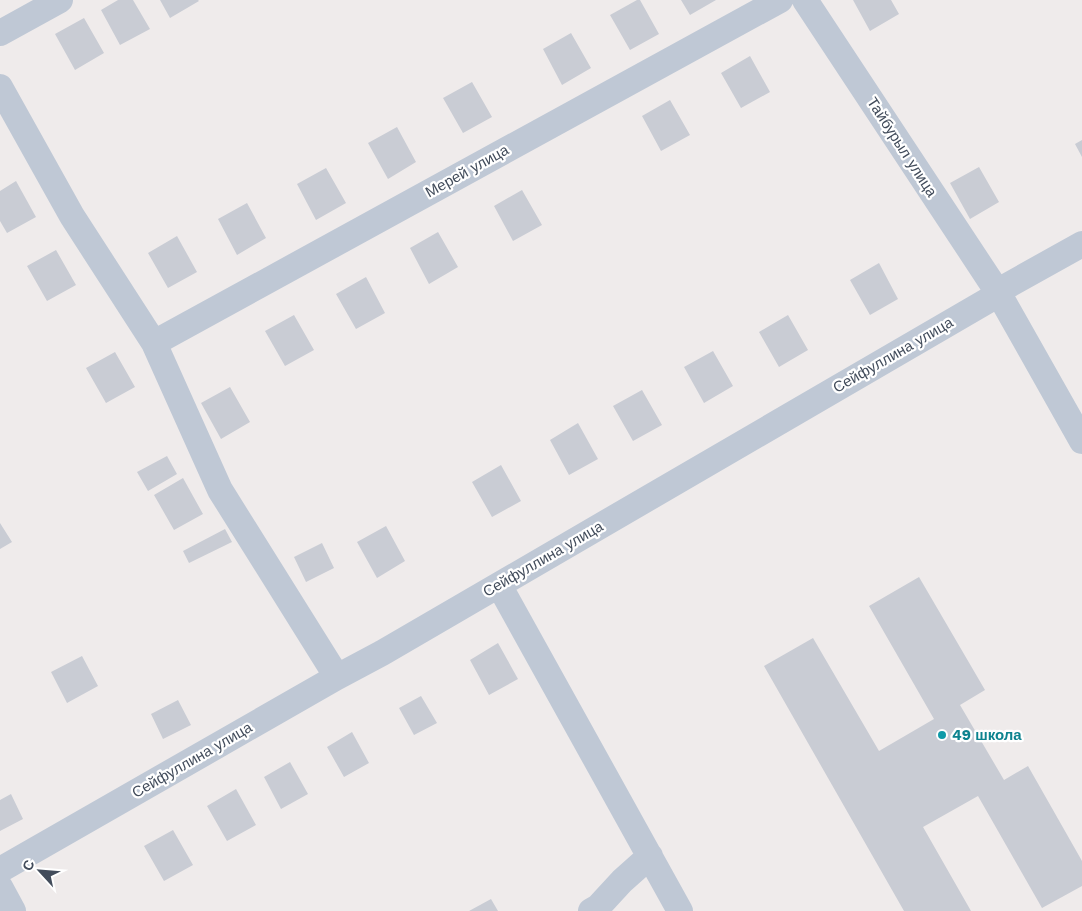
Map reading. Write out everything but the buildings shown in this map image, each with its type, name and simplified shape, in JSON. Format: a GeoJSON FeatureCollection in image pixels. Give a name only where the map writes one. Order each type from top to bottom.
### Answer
{"type":"FeatureCollection","features":[{"type":"Feature","properties":{"kind":"street"},"geometry":{"type":"LineString","coordinates":[[0,33],[60,0]]}},
{"type":"Feature","properties":{"kind":"street","name":"Мерей улица"},"geometry":{"type":"LineString","coordinates":[[154,343],[780,0]]}},
{"type":"Feature","properties":{"kind":"street","name":"Тайбурыл улица"},"geometry":{"type":"LineString","coordinates":[[806,0],[999,294],[1082,441]]}},
{"type":"Feature","properties":{"kind":"street"},"geometry":{"type":"LineString","coordinates":[[0,87],[72,216],[154,343],[220,490],[337,677]]}},
{"type":"Feature","properties":{"kind":"street","name":"Сейфуллина улица"},"geometry":{"type":"LineString","coordinates":[[0,870],[499,585],[999,294],[998,291],[1082,244]]}},
{"type":"Feature","properties":{"kind":"street"},"geometry":{"type":"LineString","coordinates":[[499,585],[680,911]]}},
{"type":"Feature","properties":{"kind":"street"},"geometry":{"type":"LineString","coordinates":[[591,911],[598,907],[622,881],[650,856]]}},
{"type":"Feature","properties":{"kind":"street"},"geometry":{"type":"LineString","coordinates":[[0,887],[14,911]]}},
{"type":"Feature","properties":{"kind":"place","name":"49 школа"},"geometry":{"type":"Point","coordinates":[942,735]}}]}
